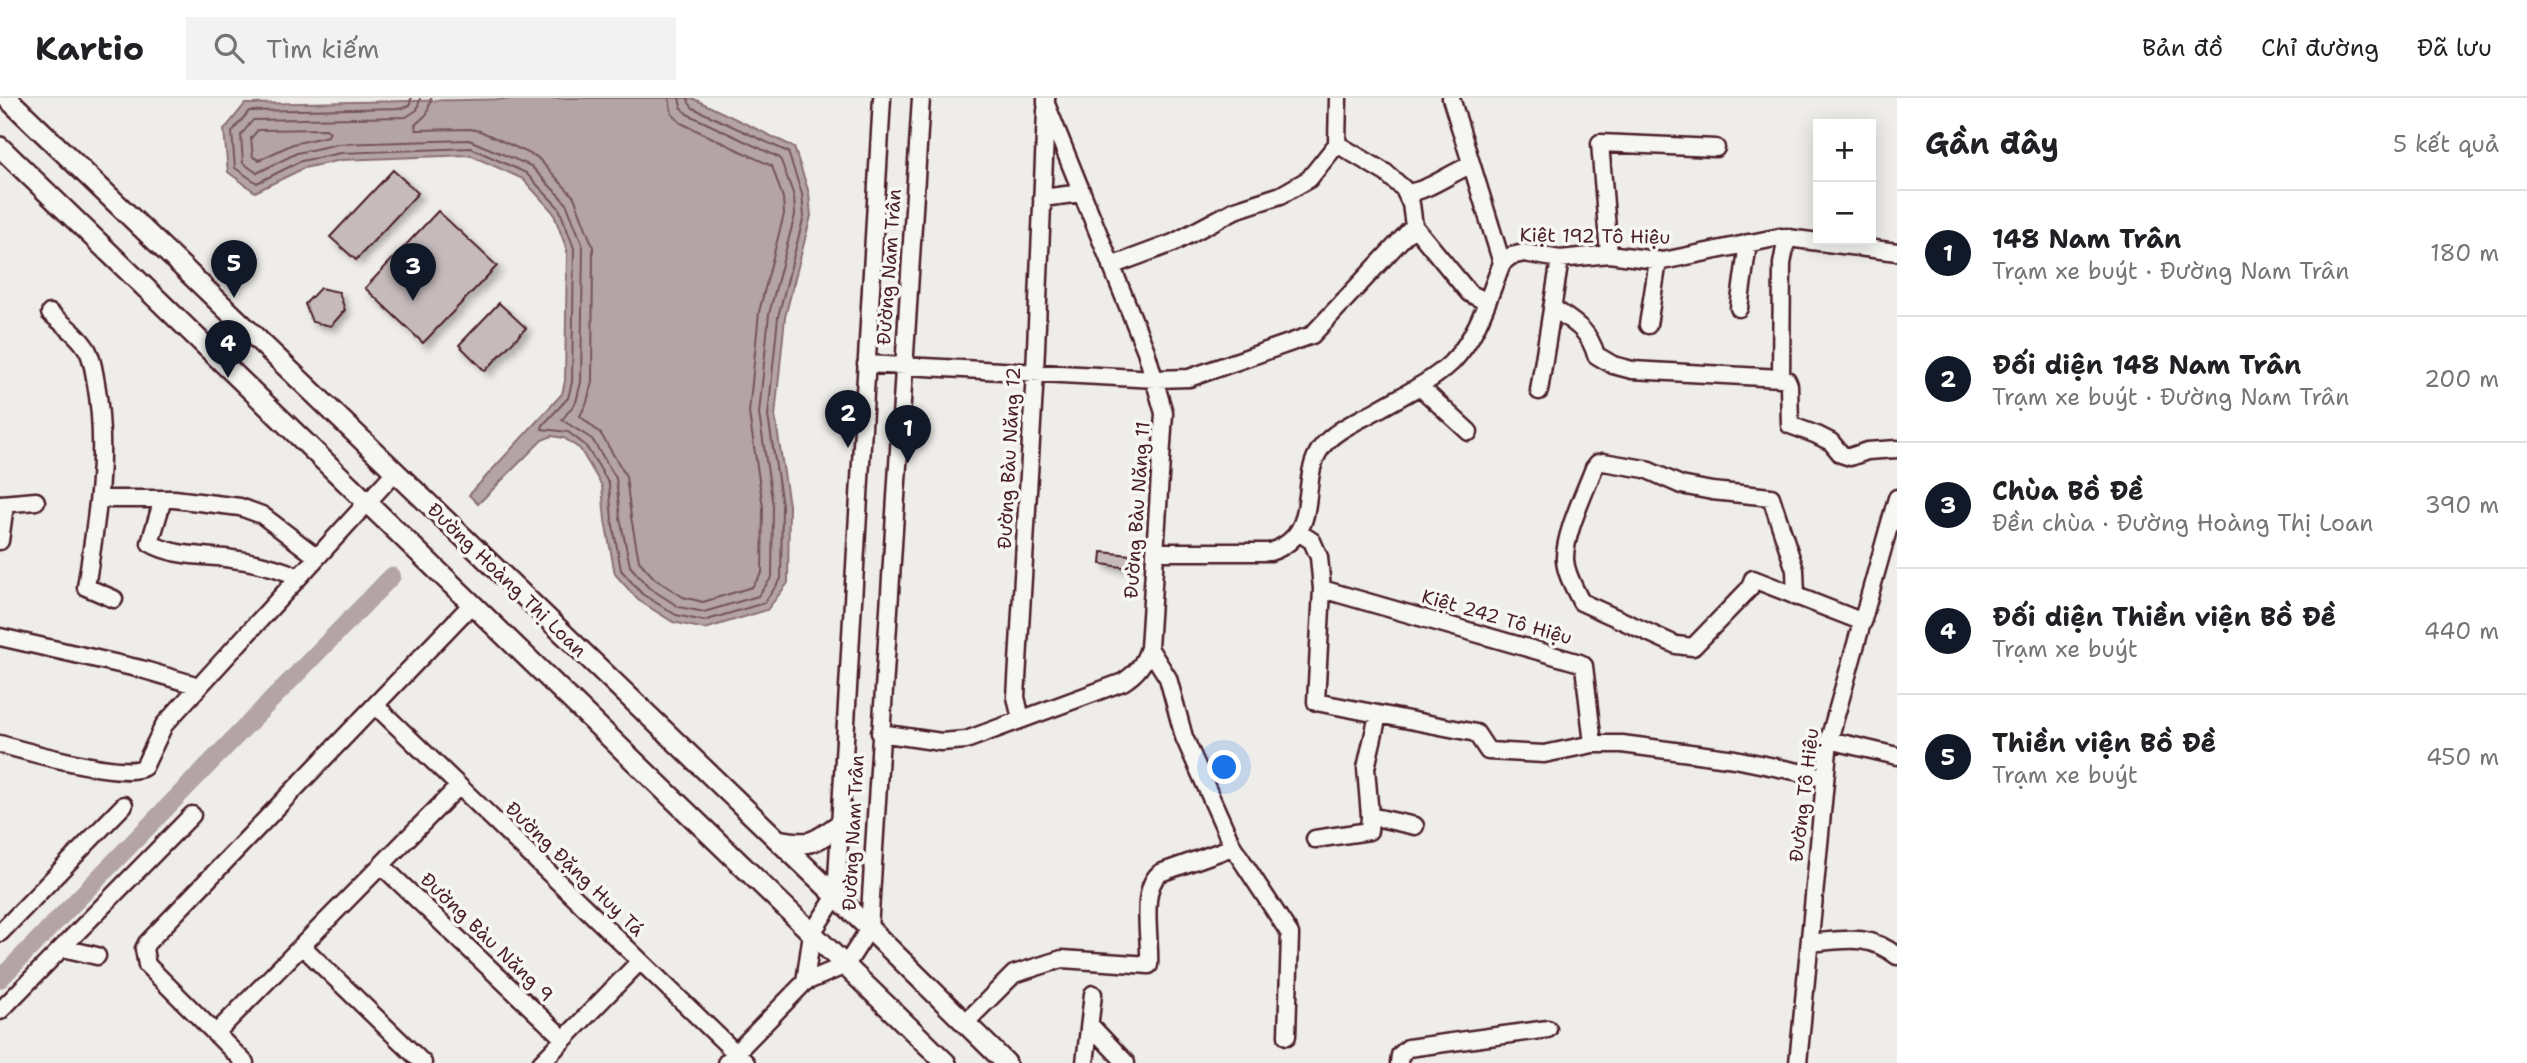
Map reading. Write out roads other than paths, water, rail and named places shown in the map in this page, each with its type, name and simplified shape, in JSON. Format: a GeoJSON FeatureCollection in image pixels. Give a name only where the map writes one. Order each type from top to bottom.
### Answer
{"type":"FeatureCollection","features":[{"type":"Feature","properties":{"kind":"main road","name":"Đường Hoàng Thị Loan"},"geometry":{"type":"LineString","coordinates":[[7,98],[1006,1063]]}},
{"type":"Feature","properties":{"kind":"main road"},"geometry":{"type":"LineString","coordinates":[[0,147],[946,1063]]}},
{"type":"Feature","properties":{"kind":"main road"},"geometry":{"type":"LineString","coordinates":[[778,840],[812,843],[840,824]]}},
{"type":"Feature","properties":{"kind":"street","name":"Đường Nam Trân"},"geometry":{"type":"LineString","coordinates":[[806,982],[813,933],[836,896],[882,98]]}},
{"type":"Feature","properties":{"kind":"street","name":"Đường Nam Trân"},"geometry":{"type":"LineString","coordinates":[[846,965],[869,929],[922,98]]}},
{"type":"Feature","properties":{"kind":"street"},"geometry":{"type":"LineString","coordinates":[[1111,266],[1173,243],[1235,210],[1294,189],[1309,179],[1337,144],[1338,98]]}},
{"type":"Feature","properties":{"kind":"street","name":"Kiệt 192 Tô Hiệu"},"geometry":{"type":"LineString","coordinates":[[1451,98],[1502,263]]}},
{"type":"Feature","properties":{"kind":"street","name":"Đường Bàu Năng 11"},"geometry":{"type":"LineString","coordinates":[[880,733],[942,742],[966,740],[1123,682],[1134,675],[1145,662],[1149,648],[1164,413],[1156,379],[1046,101]]}},
{"type":"Feature","properties":{"kind":"street","name":"Đường Bàu Năng 12"},"geometry":{"type":"LineString","coordinates":[[1021,719],[1016,697],[1035,372],[1046,101]]}},
{"type":"Feature","properties":{"kind":"street"},"geometry":{"type":"LineString","coordinates":[[1609,254],[1600,143],[1716,149]]}},
{"type":"Feature","properties":{"kind":"street"},"geometry":{"type":"LineString","coordinates":[[1337,144],[1386,173],[1406,193],[1412,204],[1414,226],[1469,293],[1487,302]]}},
{"type":"Feature","properties":{"kind":"street"},"geometry":{"type":"LineString","coordinates":[[1406,193],[1429,187],[1471,165]]}},
{"type":"Feature","properties":{"kind":"street"},"geometry":{"type":"LineString","coordinates":[[1042,198],[1082,193]]}},
{"type":"Feature","properties":{"kind":"street"},"geometry":{"type":"LineString","coordinates":[[866,364],[1156,379],[1189,378],[1312,335],[1414,226]]}},
{"type":"Feature","properties":{"kind":"street"},"geometry":{"type":"LineString","coordinates":[[1781,378],[1782,264],[1787,237]]}},
{"type":"Feature","properties":{"kind":"street","name":"Kiệt 192 Tô Hiệu"},"geometry":{"type":"LineString","coordinates":[[1298,532],[1303,523],[1315,462],[1323,445],[1338,433],[1419,386],[1452,362],[1471,337],[1502,263],[1511,256],[1524,253],[1560,260],[1609,254],[1658,261],[1787,237],[1897,252]]}},
{"type":"Feature","properties":{"kind":"street"},"geometry":{"type":"LineString","coordinates":[[1739,308],[1748,243]]}},
{"type":"Feature","properties":{"kind":"street"},"geometry":{"type":"LineString","coordinates":[[1539,391],[1560,260]]}},
{"type":"Feature","properties":{"kind":"street"},"geometry":{"type":"LineString","coordinates":[[1648,325],[1658,261]]}},
{"type":"Feature","properties":{"kind":"street"},"geometry":{"type":"LineString","coordinates":[[1552,307],[1585,329],[1596,355],[1613,365],[1632,370],[1781,378],[1787,380],[1789,385],[1790,425],[1831,442],[1841,454],[1850,457],[1897,449]]}},
{"type":"Feature","properties":{"kind":"street"},"geometry":{"type":"LineString","coordinates":[[50,313],[80,340],[93,367],[101,410],[100,499],[86,587],[114,599]]}},
{"type":"Feature","properties":{"kind":"street"},"geometry":{"type":"LineString","coordinates":[[1419,386],[1469,432]]}},
{"type":"Feature","properties":{"kind":"street"},"geometry":{"type":"LineString","coordinates":[[1796,597],[1795,570],[1771,496],[1681,485],[1645,469],[1603,462],[1594,468],[1574,522],[1565,558],[1568,574],[1581,602],[1676,645],[1688,647],[1693,647],[1749,589],[1753,579],[1796,597],[1863,622]]}},
{"type":"Feature","properties":{"kind":"street"},"geometry":{"type":"LineString","coordinates":[[0,744],[51,758],[121,771],[144,767],[164,725],[395,472]]}},
{"type":"Feature","properties":{"kind":"street","name":"Đường Tô Hiệu"},"geometry":{"type":"LineString","coordinates":[[1798,1063],[1829,740],[1897,498]]}},
{"type":"Feature","properties":{"kind":"street"},"geometry":{"type":"LineString","coordinates":[[100,499],[163,499],[251,510],[262,515],[317,557]]}},
{"type":"Feature","properties":{"kind":"street"},"geometry":{"type":"LineString","coordinates":[[163,499],[150,536],[150,543],[156,547],[181,554],[260,564],[279,568],[299,577]]}},
{"type":"Feature","properties":{"kind":"street"},"geometry":{"type":"LineString","coordinates":[[0,541],[4,512],[1,504],[36,501]]}},
{"type":"Feature","properties":{"kind":"street"},"geometry":{"type":"LineString","coordinates":[[1155,552],[1270,552],[1281,548],[1298,532],[1312,541],[1317,549],[1322,589],[1316,702],[1476,733],[1488,751],[1544,754],[1593,744],[1652,747],[1735,759],[1824,777]]}},
{"type":"Feature","properties":{"kind":"street","name":"Kiệt 242 Tô Hiệu"},"geometry":{"type":"LineString","coordinates":[[1322,589],[1580,663],[1584,666],[1593,744]]}},
{"type":"Feature","properties":{"kind":"street"},"geometry":{"type":"LineString","coordinates":[[245,1063],[147,965],[144,950],[147,943],[472,604]]}},
{"type":"Feature","properties":{"kind":"street"},"geometry":{"type":"LineString","coordinates":[[0,637],[141,668],[200,686]]}},
{"type":"Feature","properties":{"kind":"street"},"geometry":{"type":"LineString","coordinates":[[1149,648],[1168,678],[1184,737],[1233,847],[1290,934],[1287,1036]]}},
{"type":"Feature","properties":{"kind":"street","name":"Đường Đặng Huy Tá"},"geometry":{"type":"LineString","coordinates":[[375,705],[640,961],[736,1060]]}},
{"type":"Feature","properties":{"kind":"street"},"geometry":{"type":"LineString","coordinates":[[1315,839],[1369,831],[1366,768],[1378,715]]}},
{"type":"Feature","properties":{"kind":"street"},"geometry":{"type":"LineString","coordinates":[[1829,740],[1897,757]]}},
{"type":"Feature","properties":{"kind":"street"},"geometry":{"type":"LineString","coordinates":[[215,1034],[460,786]]}},
{"type":"Feature","properties":{"kind":"street"},"geometry":{"type":"LineString","coordinates":[[0,933],[124,805]]}},
{"type":"Feature","properties":{"kind":"street"},"geometry":{"type":"LineString","coordinates":[[0,1012],[192,815]]}},
{"type":"Feature","properties":{"kind":"street"},"geometry":{"type":"LineString","coordinates":[[1370,816],[1415,825]]}},
{"type":"Feature","properties":{"kind":"street"},"geometry":{"type":"LineString","coordinates":[[965,1023],[1014,974],[1062,959],[1149,965],[1151,948],[1148,906],[1154,877],[1233,847]]}},
{"type":"Feature","properties":{"kind":"street","name":"Đường Bàu Năng 9"},"geometry":{"type":"LineString","coordinates":[[382,866],[564,1040]]}},
{"type":"Feature","properties":{"kind":"street"},"geometry":{"type":"LineString","coordinates":[[1810,943],[1860,939],[1885,946],[1897,956]]}},
{"type":"Feature","properties":{"kind":"street"},"geometry":{"type":"LineString","coordinates":[[302,946],[423,1063]]}},
{"type":"Feature","properties":{"kind":"street"},"geometry":{"type":"LineString","coordinates":[[63,948],[97,956]]}},
{"type":"Feature","properties":{"kind":"street"},"geometry":{"type":"LineString","coordinates":[[541,1063],[640,961]]}},
{"type":"Feature","properties":{"kind":"street"},"geometry":{"type":"LineString","coordinates":[[736,1060],[806,982],[846,965]]}},
{"type":"Feature","properties":{"kind":"street"},"geometry":{"type":"LineString","coordinates":[[1085,1063],[1093,994]]}},
{"type":"Feature","properties":{"kind":"street"},"geometry":{"type":"LineString","coordinates":[[1090,1025],[1126,1063]]}},
{"type":"Feature","properties":{"kind":"street"},"geometry":{"type":"LineString","coordinates":[[1399,1063],[1400,1055],[1408,1048],[1548,1029]]}},
{"type":"Feature","properties":{"kind":"water"},"geometry":{"type":"Polygon","coordinates":[[[692,98],[794,147],[809,193],[811,216],[785,317],[775,416],[789,505],[788,583],[767,610],[705,629],[673,622],[638,600],[615,574],[602,486],[580,449],[564,438],[552,436],[542,440],[478,504],[469,495],[562,394],[565,381],[567,250],[553,212],[523,179],[470,155],[341,160],[304,168],[255,192],[228,172],[224,130],[245,104],[692,98]]]}},
{"type":"Feature","properties":{"kind":"waterway"},"geometry":{"type":"LineString","coordinates":[[0,979],[392,576]]}},
{"type":"Feature","properties":{"kind":"place","name":"Thiền viện Bồ Đề"},"geometry":{"type":"Point","coordinates":[234,298]}},
{"type":"Feature","properties":{"kind":"place","name":"Chùa Bồ Đề"},"geometry":{"type":"Point","coordinates":[413,301]}},
{"type":"Feature","properties":{"kind":"place","name":"Đối diện Thiền viện Bồ Đề"},"geometry":{"type":"Point","coordinates":[228,378]}},
{"type":"Feature","properties":{"kind":"place","name":"Đối diện 148 Nam Trân"},"geometry":{"type":"Point","coordinates":[848,448]}},
{"type":"Feature","properties":{"kind":"place","name":"148 Nam Trân"},"geometry":{"type":"Point","coordinates":[908,463]}}]}
